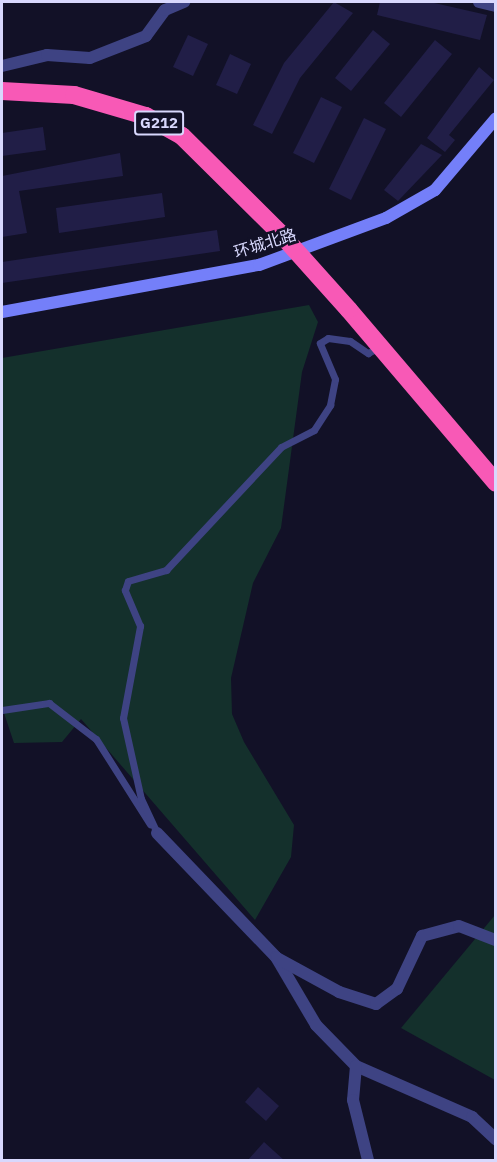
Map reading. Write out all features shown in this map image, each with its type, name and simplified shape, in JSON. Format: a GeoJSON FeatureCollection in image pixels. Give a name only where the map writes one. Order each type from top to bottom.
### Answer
{"type":"FeatureCollection","features":[{"type":"Feature","properties":{"kind":"highway","name":"G212"},"geometry":{"type":"LineString","coordinates":[[2,91],[74,95],[146,116],[182,136],[280,233],[349,310],[495,483]]}},
{"type":"Feature","properties":{"kind":"street"},"geometry":{"type":"LineString","coordinates":[[2,66],[47,55],[90,58],[146,36],[165,10],[184,2]]}},
{"type":"Feature","properties":{"kind":"street"},"geometry":{"type":"LineString","coordinates":[[478,2],[495,6]]}},
{"type":"Feature","properties":{"kind":"street","name":"环城北路"},"geometry":{"type":"LineString","coordinates":[[2,312],[259,265],[386,218],[435,190],[495,118]]}},
{"type":"Feature","properties":{"kind":"street"},"geometry":{"type":"LineString","coordinates":[[158,833],[276,957],[316,1025],[356,1066],[472,1117],[495,1139]]}},
{"type":"Feature","properties":{"kind":"street"},"geometry":{"type":"LineString","coordinates":[[276,957],[339,992],[376,1004],[397,989],[422,936],[459,926],[495,940]]}},
{"type":"Feature","properties":{"kind":"street"},"geometry":{"type":"LineString","coordinates":[[356,1066],[353,1100],[368,1161]]}},
{"type":"Feature","properties":{"kind":"lane"},"geometry":{"type":"LineString","coordinates":[[158,833],[141,800],[123,718],[140,626],[125,590],[128,581],[166,570],[281,447],[314,430],[330,405],[335,380],[320,343],[328,338],[350,341],[368,353],[380,347]]}},
{"type":"Feature","properties":{"kind":"lane"},"geometry":{"type":"LineString","coordinates":[[2,710],[49,703],[96,739],[158,833]]}},
{"type":"Feature","properties":{"kind":"green space"},"geometry":{"type":"Polygon","coordinates":[[[309,305],[318,322],[302,372],[281,528],[253,583],[231,678],[232,714],[244,742],[294,825],[291,857],[255,920],[81,719],[62,742],[14,743],[2,707],[2,358],[309,305]]]}},
{"type":"Feature","properties":{"kind":"green space"},"geometry":{"type":"Polygon","coordinates":[[[495,915],[495,1080],[401,1028],[495,915]]]}},
{"type":"Feature","properties":{"kind":"building"},"geometry":{"type":"Polygon","coordinates":[[[334,2],[353,13],[300,78],[272,134],[253,125],[284,63],[334,2]]]}},
{"type":"Feature","properties":{"kind":"building"},"geometry":{"type":"Polygon","coordinates":[[[380,2],[430,2],[487,15],[480,40],[377,15],[380,2]]]}},
{"type":"Feature","properties":{"kind":"building"},"geometry":{"type":"Polygon","coordinates":[[[373,30],[390,44],[351,91],[335,78],[373,30]]]}},
{"type":"Feature","properties":{"kind":"building"},"geometry":{"type":"Polygon","coordinates":[[[188,35],[208,44],[193,76],[173,67],[188,35]]]}},
{"type":"Feature","properties":{"kind":"building"},"geometry":{"type":"Polygon","coordinates":[[[435,40],[452,54],[401,117],[384,103],[435,40]]]}},
{"type":"Feature","properties":{"kind":"building"},"geometry":{"type":"Polygon","coordinates":[[[230,54],[251,64],[237,94],[216,85],[230,54]]]}},
{"type":"Feature","properties":{"kind":"building"},"geometry":{"type":"Polygon","coordinates":[[[479,67],[494,80],[449,135],[455,140],[445,152],[427,138],[479,67]]]}},
{"type":"Feature","properties":{"kind":"building"},"geometry":{"type":"Polygon","coordinates":[[[321,97],[342,107],[314,163],[293,153],[321,97]]]}},
{"type":"Feature","properties":{"kind":"building"},"geometry":{"type":"Polygon","coordinates":[[[364,118],[386,129],[351,200],[329,189],[364,118]]]}},
{"type":"Feature","properties":{"kind":"building"},"geometry":{"type":"Polygon","coordinates":[[[43,127],[46,150],[2,156],[2,133],[43,127]]]}},
{"type":"Feature","properties":{"kind":"building"},"geometry":{"type":"Polygon","coordinates":[[[421,144],[442,155],[398,201],[384,190],[421,144]]]}},
{"type":"Feature","properties":{"kind":"building"},"geometry":{"type":"Polygon","coordinates":[[[120,153],[123,176],[19,191],[27,233],[2,237],[2,176],[120,153]]]}},
{"type":"Feature","properties":{"kind":"building"},"geometry":{"type":"Polygon","coordinates":[[[162,193],[165,217],[59,233],[56,208],[162,193]]]}},
{"type":"Feature","properties":{"kind":"building"},"geometry":{"type":"Polygon","coordinates":[[[217,230],[220,251],[2,283],[2,262],[217,230]]]}},
{"type":"Feature","properties":{"kind":"building"},"geometry":{"type":"Polygon","coordinates":[[[258,1087],[279,1106],[266,1121],[245,1102],[258,1087]]]}},
{"type":"Feature","properties":{"kind":"building"},"geometry":{"type":"Polygon","coordinates":[[[264,1142],[285,1161],[247,1161],[264,1142]]]}}]}
